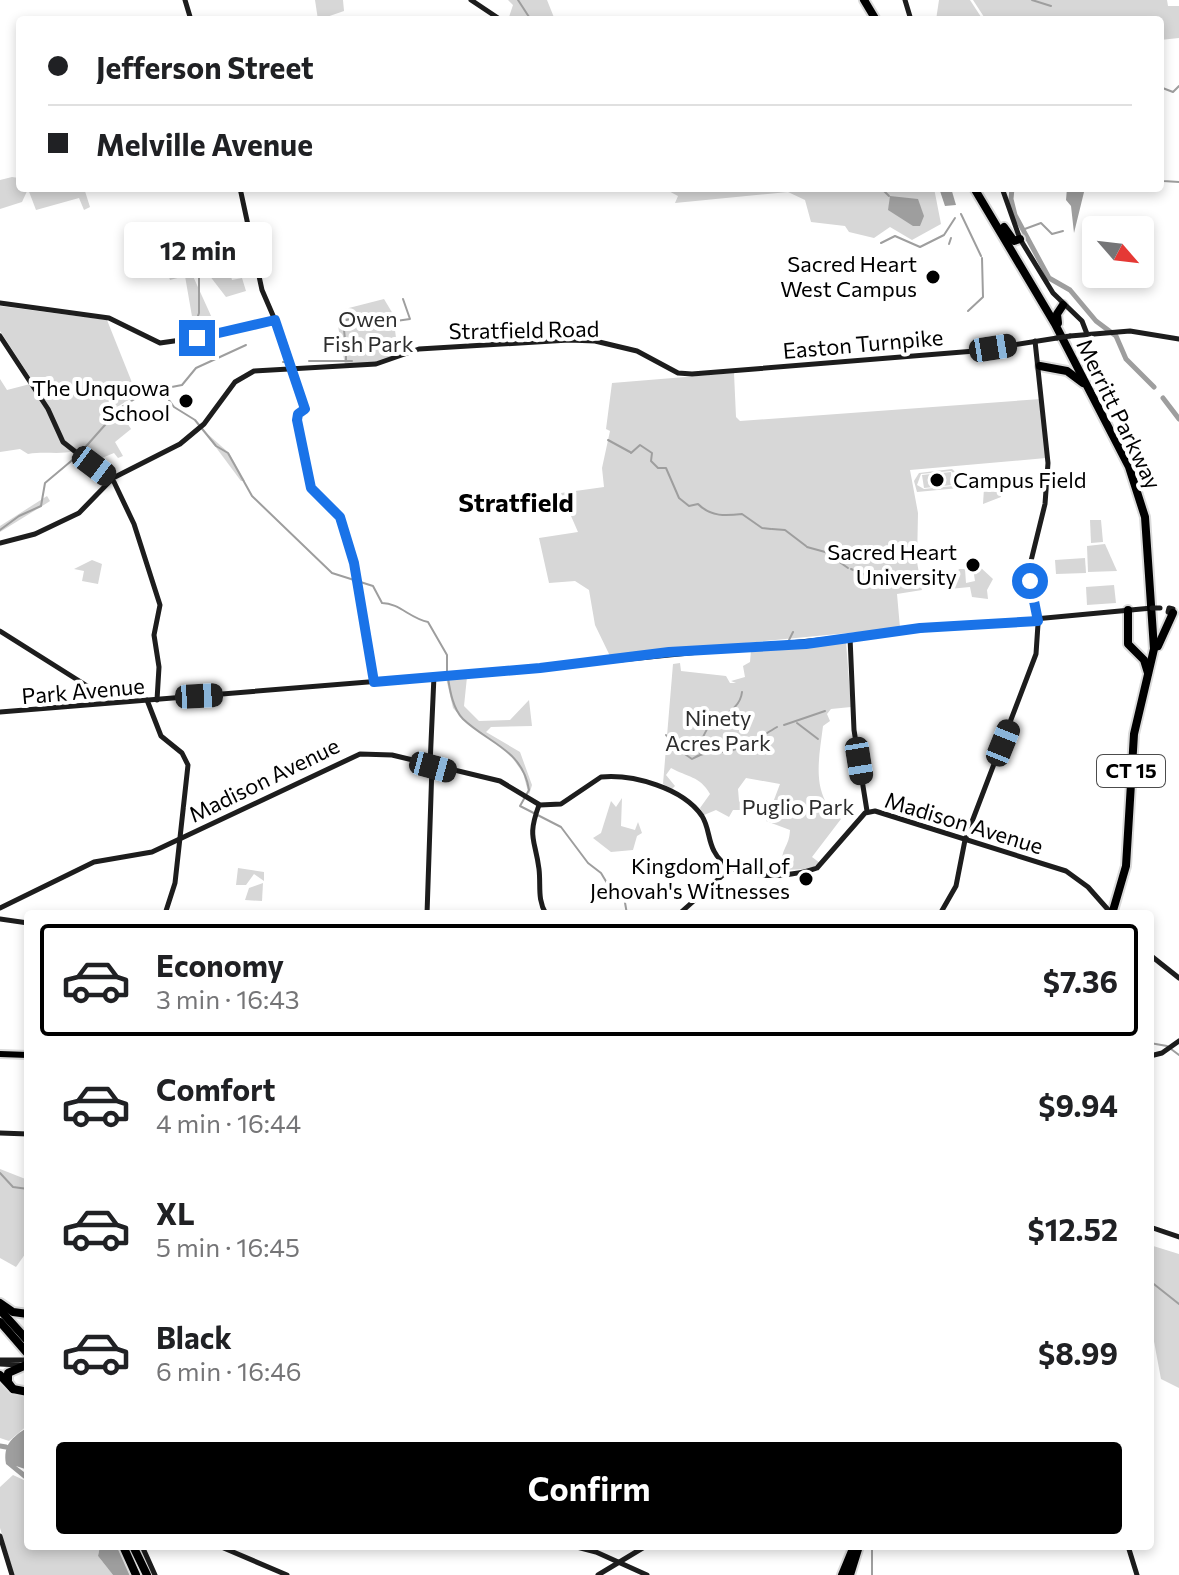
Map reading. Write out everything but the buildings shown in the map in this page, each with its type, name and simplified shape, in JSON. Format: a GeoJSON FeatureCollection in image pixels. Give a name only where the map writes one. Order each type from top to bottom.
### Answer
{"type":"FeatureCollection","features":[{"type":"Feature","properties":{"kind":"highway","name":"Merritt Parkway"},"geometry":{"type":"LineString","coordinates":[[978,192],[1041,297],[1129,467],[1143,504],[1155,628],[1147,686],[1134,734],[1126,866],[1112,910]]}},
{"type":"Feature","properties":{"kind":"highway","name":"Merritt Parkway"},"geometry":{"type":"LineString","coordinates":[[979,192],[999,221],[1063,335],[1141,484],[1168,610],[1137,736],[1129,865],[1112,910]]}},
{"type":"Feature","properties":{"kind":"highway"},"geometry":{"type":"LineString","coordinates":[[999,221],[1014,241],[1020,239]]}},
{"type":"Feature","properties":{"kind":"highway"},"geometry":{"type":"LineString","coordinates":[[1021,264],[1025,277]]}},
{"type":"Feature","properties":{"kind":"highway"},"geometry":{"type":"LineString","coordinates":[[1039,283],[1041,297]]}},
{"type":"Feature","properties":{"kind":"highway"},"geometry":{"type":"LineString","coordinates":[[1063,308],[1057,317],[1063,335]]}},
{"type":"Feature","properties":{"kind":"highway"},"geometry":{"type":"LineString","coordinates":[[1040,366],[1066,366],[1070,361],[1069,351]]}},
{"type":"Feature","properties":{"kind":"highway"},"geometry":{"type":"LineString","coordinates":[[1040,366],[1074,374],[1094,400]]}},
{"type":"Feature","properties":{"kind":"highway"},"geometry":{"type":"LineString","coordinates":[[1128,610],[1129,646],[1147,668],[1147,686]]}},
{"type":"Feature","properties":{"kind":"highway"},"geometry":{"type":"LineString","coordinates":[[1157,655],[1159,642],[1172,621],[1168,610]]}},
{"type":"Feature","properties":{"kind":"highway"},"geometry":{"type":"LineString","coordinates":[[1128,629],[1132,647],[1143,652],[1151,645],[1155,628]]}},
{"type":"Feature","properties":{"kind":"highway"},"geometry":{"type":"LineString","coordinates":[[0,1303],[24,1313]]}},
{"type":"Feature","properties":{"kind":"highway"},"geometry":{"type":"LineString","coordinates":[[0,1310],[24,1337]]}},
{"type":"Feature","properties":{"kind":"highway"},"geometry":{"type":"LineString","coordinates":[[0,1322],[24,1356]]}},
{"type":"Feature","properties":{"kind":"highway"},"geometry":{"type":"LineString","coordinates":[[13,1389],[8,1382],[8,1373],[24,1363]]}},
{"type":"Feature","properties":{"kind":"highway"},"geometry":{"type":"LineString","coordinates":[[0,1377],[13,1389],[24,1393]]}},
{"type":"Feature","properties":{"kind":"highway"},"geometry":{"type":"LineString","coordinates":[[0,1377],[12,1391],[24,1393]]}},
{"type":"Feature","properties":{"kind":"highway"},"geometry":{"type":"LineString","coordinates":[[125,1550],[136,1575]]}},
{"type":"Feature","properties":{"kind":"highway"},"geometry":{"type":"LineString","coordinates":[[135,1550],[147,1575]]}},
{"type":"Feature","properties":{"kind":"highway"},"geometry":{"type":"LineString","coordinates":[[846,1575],[855,1550]]}},
{"type":"Feature","properties":{"kind":"main road"},"geometry":{"type":"LineString","coordinates":[[471,0],[495,16]]}},
{"type":"Feature","properties":{"kind":"main road"},"geometry":{"type":"LineString","coordinates":[[241,192],[254,260],[305,409],[298,414],[311,488],[340,517],[358,582],[374,682]]}},
{"type":"Feature","properties":{"kind":"main road"},"geometry":{"type":"LineString","coordinates":[[1003,192],[1020,239],[1063,308],[1082,321],[1087,334]]}},
{"type":"Feature","properties":{"kind":"main road"},"geometry":{"type":"LineString","coordinates":[[0,303],[109,318],[160,343],[216,335],[275,320]]}},
{"type":"Feature","properties":{"kind":"main road","name":"Easton Turnpike"},"geometry":{"type":"LineString","coordinates":[[674,371],[692,374],[975,351],[1063,335],[1107,332],[1179,339]]}},
{"type":"Feature","properties":{"kind":"main road"},"geometry":{"type":"LineString","coordinates":[[0,336],[48,409],[63,442],[111,479],[144,548],[148,573],[160,605],[154,635],[159,667],[157,699]]}},
{"type":"Feature","properties":{"kind":"main road","name":"Stratfield Road"},"geometry":{"type":"LineString","coordinates":[[0,543],[35,534],[79,513],[111,479],[180,444],[200,428],[242,376],[257,370],[376,364],[419,349],[569,340],[595,341],[637,351],[674,371]]}},
{"type":"Feature","properties":{"kind":"main road"},"geometry":{"type":"LineString","coordinates":[[942,910],[956,886],[965,840],[1032,671],[1038,621],[1029,569],[1044,510],[1047,481],[1040,366],[1035,341]]}},
{"type":"Feature","properties":{"kind":"main road","name":"Park Avenue"},"geometry":{"type":"LineString","coordinates":[[0,713],[374,682],[669,652],[824,642],[1128,610],[1168,610]]}},
{"type":"Feature","properties":{"kind":"main road"},"geometry":{"type":"LineString","coordinates":[[0,631],[114,704]]}},
{"type":"Feature","properties":{"kind":"main road"},"geometry":{"type":"LineString","coordinates":[[850,638],[854,730],[867,811]]}},
{"type":"Feature","properties":{"kind":"main road"},"geometry":{"type":"LineString","coordinates":[[427,910],[434,676]]}},
{"type":"Feature","properties":{"kind":"main road"},"geometry":{"type":"LineString","coordinates":[[148,702],[161,736],[182,753],[188,765],[182,838],[175,883],[166,910]]}},
{"type":"Feature","properties":{"kind":"main road","name":"Madison Avenue"},"geometry":{"type":"LineString","coordinates":[[0,908],[94,862],[152,852],[352,755],[392,755],[500,781],[526,798],[537,810]]}},
{"type":"Feature","properties":{"kind":"main road"},"geometry":{"type":"LineString","coordinates":[[543,910],[539,903],[539,871],[531,839],[537,810],[561,804],[601,777],[653,784],[699,812],[714,852],[731,868],[684,910]]}},
{"type":"Feature","properties":{"kind":"main road","name":"Madison Avenue"},"geometry":{"type":"LineString","coordinates":[[731,868],[756,874],[817,868],[867,811],[1072,874],[1109,910]]}},
{"type":"Feature","properties":{"kind":"main road"},"geometry":{"type":"LineString","coordinates":[[0,919],[24,922]]}},
{"type":"Feature","properties":{"kind":"main road"},"geometry":{"type":"LineString","coordinates":[[1154,958],[1179,978]]}},
{"type":"Feature","properties":{"kind":"main road"},"geometry":{"type":"LineString","coordinates":[[1154,1054],[1179,1041]]}},
{"type":"Feature","properties":{"kind":"main road"},"geometry":{"type":"LineString","coordinates":[[1,1053],[24,1054]]}},
{"type":"Feature","properties":{"kind":"main road"},"geometry":{"type":"LineString","coordinates":[[0,1133],[24,1134]]}},
{"type":"Feature","properties":{"kind":"main road"},"geometry":{"type":"LineString","coordinates":[[1154,1228],[1179,1237]]}},
{"type":"Feature","properties":{"kind":"main road"},"geometry":{"type":"LineString","coordinates":[[0,1360],[24,1361]]}},
{"type":"Feature","properties":{"kind":"main road"},"geometry":{"type":"LineString","coordinates":[[0,1360],[24,1361]]}},
{"type":"Feature","properties":{"kind":"main road"},"geometry":{"type":"LineString","coordinates":[[0,1536],[12,1575]]}},
{"type":"Feature","properties":{"kind":"main road"},"geometry":{"type":"LineString","coordinates":[[144,1550],[155,1575]]}},
{"type":"Feature","properties":{"kind":"main road"},"geometry":{"type":"LineString","coordinates":[[228,1550],[287,1575]]}},
{"type":"Feature","properties":{"kind":"main road"},"geometry":{"type":"LineString","coordinates":[[585,1550],[647,1575]]}},
{"type":"Feature","properties":{"kind":"main road"},"geometry":{"type":"LineString","coordinates":[[598,1575],[640,1550]]}},
{"type":"Feature","properties":{"kind":"main road"},"geometry":{"type":"LineString","coordinates":[[1129,1550],[1137,1575]]}},
{"type":"Feature","properties":{"kind":"green space"},"geometry":{"type":"Polygon","coordinates":[[[315,0],[343,0],[344,11],[317,16],[315,0]]]}},
{"type":"Feature","properties":{"kind":"green space"},"geometry":{"type":"Polygon","coordinates":[[[508,0],[547,0],[553,16],[509,16],[513,5],[508,0]]]}},
{"type":"Feature","properties":{"kind":"green space"},"geometry":{"type":"Polygon","coordinates":[[[939,0],[970,0],[980,16],[937,16],[939,0]]]}},
{"type":"Feature","properties":{"kind":"green space"},"geometry":{"type":"Polygon","coordinates":[[[973,0],[1167,0],[1168,6],[1179,6],[1179,38],[1164,40],[1164,16],[983,16],[973,0]]]}},
{"type":"Feature","properties":{"kind":"green space"},"geometry":{"type":"Polygon","coordinates":[[[16,178],[16,192],[27,192],[22,202],[0,209],[0,180],[16,178]]]}},
{"type":"Feature","properties":{"kind":"green space"},"geometry":{"type":"Polygon","coordinates":[[[29,192],[85,192],[90,207],[84,210],[79,198],[36,210],[29,192]]]}},
{"type":"Feature","properties":{"kind":"green space"},"geometry":{"type":"Polygon","coordinates":[[[670,192],[788,192],[675,203],[678,196],[670,192]]]}},
{"type":"Feature","properties":{"kind":"green space"},"geometry":{"type":"Polygon","coordinates":[[[788,192],[935,192],[941,224],[912,240],[890,227],[874,238],[849,232],[845,226],[811,222],[805,200],[788,192]]]}},
{"type":"Feature","properties":{"kind":"green space"},"geometry":{"type":"Polygon","coordinates":[[[228,229],[232,246],[222,250],[225,269],[229,269],[232,280],[242,278],[246,291],[226,297],[206,271],[192,274],[212,318],[202,327],[194,328],[185,276],[170,280],[162,257],[208,242],[206,232],[216,230],[218,240],[221,239],[228,229]]]}},
{"type":"Feature","properties":{"kind":"green space","name":"Owen Fish Park"},"geometry":{"type":"Polygon","coordinates":[[[384,299],[393,314],[398,354],[379,362],[345,365],[338,326],[341,310],[384,299]]]}},
{"type":"Feature","properties":{"kind":"green space"},"geometry":{"type":"Polygon","coordinates":[[[0,306],[107,320],[137,395],[117,407],[131,429],[115,442],[123,456],[118,458],[114,453],[92,462],[75,451],[28,454],[20,449],[0,452],[0,379],[7,390],[34,383],[0,331],[0,306]]]}},
{"type":"Feature","properties":{"kind":"green space"},"geometry":{"type":"Polygon","coordinates":[[[734,373],[736,417],[740,421],[1041,399],[1046,458],[910,470],[918,513],[917,562],[922,590],[897,594],[900,628],[610,656],[595,625],[589,590],[575,581],[549,583],[539,538],[578,532],[561,493],[604,487],[602,468],[610,431],[606,429],[612,383],[734,373]]]}},
{"type":"Feature","properties":{"kind":"green space"},"geometry":{"type":"Polygon","coordinates":[[[203,430],[229,453],[245,481],[241,481],[203,430]]]}},
{"type":"Feature","properties":{"kind":"green space"},"geometry":{"type":"Polygon","coordinates":[[[952,469],[960,476],[959,488],[917,492],[914,481],[919,473],[952,469]],[[951,471],[921,474],[917,485],[924,489],[953,486],[958,477],[951,471]]]}},
{"type":"Feature","properties":{"kind":"green space","name":"Campus Field"},"geometry":{"type":"Polygon","coordinates":[[[951,472],[952,485],[924,488],[922,475],[951,472]]]}},
{"type":"Feature","properties":{"kind":"green space"},"geometry":{"type":"Polygon","coordinates":[[[996,481],[1001,497],[983,504],[984,488],[996,481]]]}},
{"type":"Feature","properties":{"kind":"green space"},"geometry":{"type":"Polygon","coordinates":[[[47,496],[50,501],[0,532],[0,526],[47,496]]]}},
{"type":"Feature","properties":{"kind":"green space"},"geometry":{"type":"Polygon","coordinates":[[[1090,520],[1101,520],[1103,542],[1091,543],[1090,520]]]}},
{"type":"Feature","properties":{"kind":"green space"},"geometry":{"type":"Polygon","coordinates":[[[1105,544],[1117,571],[1088,572],[1087,546],[1105,544]]]}},
{"type":"Feature","properties":{"kind":"green space"},"geometry":{"type":"Polygon","coordinates":[[[1085,558],[1086,573],[1056,574],[1055,560],[1085,558]]]}},
{"type":"Feature","properties":{"kind":"green space"},"geometry":{"type":"Polygon","coordinates":[[[92,560],[102,564],[98,584],[82,581],[84,571],[74,569],[92,560]]]}},
{"type":"Feature","properties":{"kind":"green space"},"geometry":{"type":"Polygon","coordinates":[[[980,567],[993,579],[987,590],[988,599],[972,597],[970,587],[949,589],[959,569],[965,569],[966,583],[975,581],[973,568],[980,567]]]}},
{"type":"Feature","properties":{"kind":"green space"},"geometry":{"type":"Polygon","coordinates":[[[1114,585],[1116,603],[1087,605],[1086,587],[1114,585]]]}},
{"type":"Feature","properties":{"kind":"green space","name":"Ninety Acres Park"},"geometry":{"type":"Polygon","coordinates":[[[846,642],[851,707],[831,709],[827,714],[830,721],[823,726],[819,764],[825,799],[841,819],[812,857],[820,863],[809,869],[782,870],[782,857],[790,830],[766,821],[780,784],[746,778],[738,789],[739,801],[747,810],[733,810],[729,817],[716,810],[704,815],[700,808],[710,794],[693,778],[671,768],[666,775],[675,786],[672,789],[663,784],[673,664],[680,663],[681,671],[726,676],[730,683],[736,683],[731,681],[745,677],[743,666],[750,662],[751,650],[846,642]]]}},
{"type":"Feature","properties":{"kind":"green space"},"geometry":{"type":"Polygon","coordinates":[[[467,677],[464,706],[479,721],[510,720],[529,700],[532,726],[491,727],[486,732],[520,752],[532,785],[529,795],[523,773],[509,753],[469,725],[453,708],[446,678],[467,677]]]}},
{"type":"Feature","properties":{"kind":"green space"},"geometry":{"type":"Polygon","coordinates":[[[622,798],[621,826],[635,830],[638,822],[642,833],[637,836],[633,850],[611,852],[593,838],[601,833],[611,801],[616,807],[622,798]]]}},
{"type":"Feature","properties":{"kind":"green space"},"geometry":{"type":"Polygon","coordinates":[[[238,868],[264,872],[264,881],[254,874],[246,885],[236,885],[238,868]]]}},
{"type":"Feature","properties":{"kind":"green space"},"geometry":{"type":"Polygon","coordinates":[[[263,883],[262,901],[245,900],[249,888],[263,883]]]}},
{"type":"Feature","properties":{"kind":"green space"},"geometry":{"type":"Polygon","coordinates":[[[0,1169],[24,1178],[24,1256],[16,1267],[0,1258],[0,1169]]]}},
{"type":"Feature","properties":{"kind":"green space"},"geometry":{"type":"Polygon","coordinates":[[[1154,1246],[1179,1254],[1179,1388],[1161,1379],[1154,1341],[1154,1246]]]}},
{"type":"Feature","properties":{"kind":"green space"},"geometry":{"type":"Polygon","coordinates":[[[0,1377],[18,1395],[24,1396],[24,1428],[9,1441],[0,1438],[0,1377]]]}},
{"type":"Feature","properties":{"kind":"green space"},"geometry":{"type":"Polygon","coordinates":[[[13,1475],[24,1480],[24,1550],[99,1550],[98,1556],[113,1575],[14,1575],[0,1528],[0,1487],[13,1475]]]}},
{"type":"Feature","properties":{"kind":"shaded area"},"geometry":{"type":"Polygon","coordinates":[[[940,192],[952,192],[956,205],[945,206],[940,192]]]}},
{"type":"Feature","properties":{"kind":"shaded area"},"geometry":{"type":"Polygon","coordinates":[[[1067,192],[1084,192],[1074,233],[1071,206],[1066,200],[1067,192]]]}},
{"type":"Feature","properties":{"kind":"shaded area"},"geometry":{"type":"Polygon","coordinates":[[[890,196],[918,199],[924,216],[920,226],[913,226],[888,210],[890,196]]]}},
{"type":"Feature","properties":{"kind":"shaded area"},"geometry":{"type":"Polygon","coordinates":[[[24,1430],[24,1469],[16,1466],[24,1472],[24,1479],[6,1464],[6,1452],[24,1430]]]}},
{"type":"Feature","properties":{"kind":"shaded area"},"geometry":{"type":"Polygon","coordinates":[[[99,1550],[119,1550],[130,1575],[113,1575],[98,1556],[99,1550]]]}},
{"type":"Feature","properties":{"kind":"waterway"},"geometry":{"type":"LineString","coordinates":[[518,0],[528,16]]}},
{"type":"Feature","properties":{"kind":"waterway"},"geometry":{"type":"LineString","coordinates":[[1032,0],[1051,6]]}},
{"type":"Feature","properties":{"kind":"waterway"},"geometry":{"type":"LineString","coordinates":[[1164,89],[1173,92],[1179,86]]}},
{"type":"Feature","properties":{"kind":"waterway"},"geometry":{"type":"LineString","coordinates":[[1164,181],[1179,182]]}},
{"type":"Feature","properties":{"kind":"waterway"},"geometry":{"type":"LineString","coordinates":[[885,192],[889,196]]}},
{"type":"Feature","properties":{"kind":"waterway"},"geometry":{"type":"LineString","coordinates":[[1012,192],[1015,215],[1049,278],[1070,290],[1096,321],[1116,336],[1126,359],[1154,387]]}},
{"type":"Feature","properties":{"kind":"waterway"},"geometry":{"type":"LineString","coordinates":[[961,214],[981,256]]}},
{"type":"Feature","properties":{"kind":"waterway"},"geometry":{"type":"LineString","coordinates":[[881,243],[895,236],[920,247],[944,235],[955,218]]}},
{"type":"Feature","properties":{"kind":"waterway"},"geometry":{"type":"LineString","coordinates":[[1022,230],[1041,223],[1052,234],[1063,231]]}},
{"type":"Feature","properties":{"kind":"waterway"},"geometry":{"type":"LineString","coordinates":[[949,244],[951,238]]}},
{"type":"Feature","properties":{"kind":"waterway"},"geometry":{"type":"LineString","coordinates":[[968,311],[983,297],[982,258]]}},
{"type":"Feature","properties":{"kind":"waterway"},"geometry":{"type":"LineString","coordinates":[[183,337],[184,329],[195,325],[199,313],[199,274]]}},
{"type":"Feature","properties":{"kind":"waterway"},"geometry":{"type":"LineString","coordinates":[[364,314],[396,321],[410,319],[403,299]]}},
{"type":"Feature","properties":{"kind":"waterway"},"geometry":{"type":"LineString","coordinates":[[345,339],[343,321],[363,315]]}},
{"type":"Feature","properties":{"kind":"waterway"},"geometry":{"type":"LineString","coordinates":[[572,324],[589,327]]}},
{"type":"Feature","properties":{"kind":"waterway"},"geometry":{"type":"LineString","coordinates":[[546,332],[558,333],[567,327]]}},
{"type":"Feature","properties":{"kind":"waterway"},"geometry":{"type":"LineString","coordinates":[[592,329],[598,332]]}},
{"type":"Feature","properties":{"kind":"waterway"},"geometry":{"type":"LineString","coordinates":[[514,340],[541,333]]}},
{"type":"Feature","properties":{"kind":"waterway"},"geometry":{"type":"LineString","coordinates":[[81,452],[120,408],[146,392],[182,385],[196,368],[246,345]]}},
{"type":"Feature","properties":{"kind":"waterway"},"geometry":{"type":"LineString","coordinates":[[346,352],[346,360]]}},
{"type":"Feature","properties":{"kind":"waterway"},"geometry":{"type":"LineString","coordinates":[[309,361],[352,361]]}},
{"type":"Feature","properties":{"kind":"waterway"},"geometry":{"type":"LineString","coordinates":[[152,391],[166,396],[174,407],[195,420],[216,446],[228,453],[252,496],[332,573],[373,586],[382,603],[428,622],[447,655],[447,673]]}},
{"type":"Feature","properties":{"kind":"waterway"},"geometry":{"type":"LineString","coordinates":[[1163,398],[1179,419]]}},
{"type":"Feature","properties":{"kind":"waterway"},"geometry":{"type":"LineString","coordinates":[[608,440],[630,452]]}},
{"type":"Feature","properties":{"kind":"waterway"},"geometry":{"type":"LineString","coordinates":[[631,453],[640,445],[652,453],[651,461],[658,468],[666,468],[679,498],[689,506],[698,504],[719,515],[742,514],[762,528],[771,529]]}},
{"type":"Feature","properties":{"kind":"waterway"},"geometry":{"type":"LineString","coordinates":[[0,530],[19,516],[41,506],[45,483],[76,457]]}},
{"type":"Feature","properties":{"kind":"waterway"},"geometry":{"type":"LineString","coordinates":[[772,529],[785,530],[806,546]]}},
{"type":"Feature","properties":{"kind":"waterway"},"geometry":{"type":"LineString","coordinates":[[807,547],[836,555],[838,561],[848,568]]}},
{"type":"Feature","properties":{"kind":"waterway"},"geometry":{"type":"LineString","coordinates":[[851,569],[895,587]]}},
{"type":"Feature","properties":{"kind":"waterway"},"geometry":{"type":"LineString","coordinates":[[789,640],[793,632]]}},
{"type":"Feature","properties":{"kind":"waterway"},"geometry":{"type":"LineString","coordinates":[[448,678],[452,700],[463,719],[503,748],[520,765],[529,790],[520,806],[561,827],[588,863],[601,873],[613,893],[624,897],[626,910]]}},
{"type":"Feature","properties":{"kind":"waterway"},"geometry":{"type":"LineString","coordinates":[[700,753],[699,745],[707,730],[733,709],[742,692]]}},
{"type":"Feature","properties":{"kind":"waterway"},"geometry":{"type":"LineString","coordinates":[[784,725],[825,711]]}},
{"type":"Feature","properties":{"kind":"waterway"},"geometry":{"type":"LineString","coordinates":[[797,723],[818,739]]}},
{"type":"Feature","properties":{"kind":"waterway"},"geometry":{"type":"LineString","coordinates":[[666,735],[676,748],[692,759],[742,747],[777,727]]}},
{"type":"Feature","properties":{"kind":"waterway"},"geometry":{"type":"LineString","coordinates":[[1154,1044],[1167,1046],[1179,1055]]}},
{"type":"Feature","properties":{"kind":"waterway"},"geometry":{"type":"LineString","coordinates":[[0,1173],[13,1187],[24,1188]]}},
{"type":"Feature","properties":{"kind":"waterway"},"geometry":{"type":"LineString","coordinates":[[1154,1284],[1179,1304]]}},
{"type":"Feature","properties":{"kind":"waterway"},"geometry":{"type":"LineString","coordinates":[[0,1446],[6,1447]]}},
{"type":"Feature","properties":{"kind":"waterway"},"geometry":{"type":"LineString","coordinates":[[872,1550],[872,1575]]}},
{"type":"Feature","properties":{"kind":"place","name":"Sacred Heart West Campus"},"geometry":{"type":"Point","coordinates":[933,277]}},
{"type":"Feature","properties":{"kind":"place","name":"The Unquowa School"},"geometry":{"type":"Point","coordinates":[186,401]}},
{"type":"Feature","properties":{"kind":"place","name":"Campus Field"},"geometry":{"type":"Point","coordinates":[937,480]}},
{"type":"Feature","properties":{"kind":"place","name":"Sacred Heart University"},"geometry":{"type":"Point","coordinates":[973,565]}},
{"type":"Feature","properties":{"kind":"place","name":"Kingdom Hall of Jehovah's Witnesses"},"geometry":{"type":"Point","coordinates":[806,879]}},
{"type":"Feature","properties":{"kind":"district","name":"Stratfield"},"geometry":{"type":"Point","coordinates":[516,503]}},
{"type":"Feature","properties":{"kind":"route"},"geometry":{"type":"LineString","coordinates":[[197,338],[275,320],[305,409],[298,414],[297,420],[310,485],[315,494],[340,517],[354,563],[374,682],[540,668],[669,652],[806,644],[920,628],[1038,621],[1030,581]]}},
{"type":"Feature","properties":{"kind":"park label","name":"Puglio Park"},"geometry":{"type":"Point","coordinates":[798,807]}}]}
